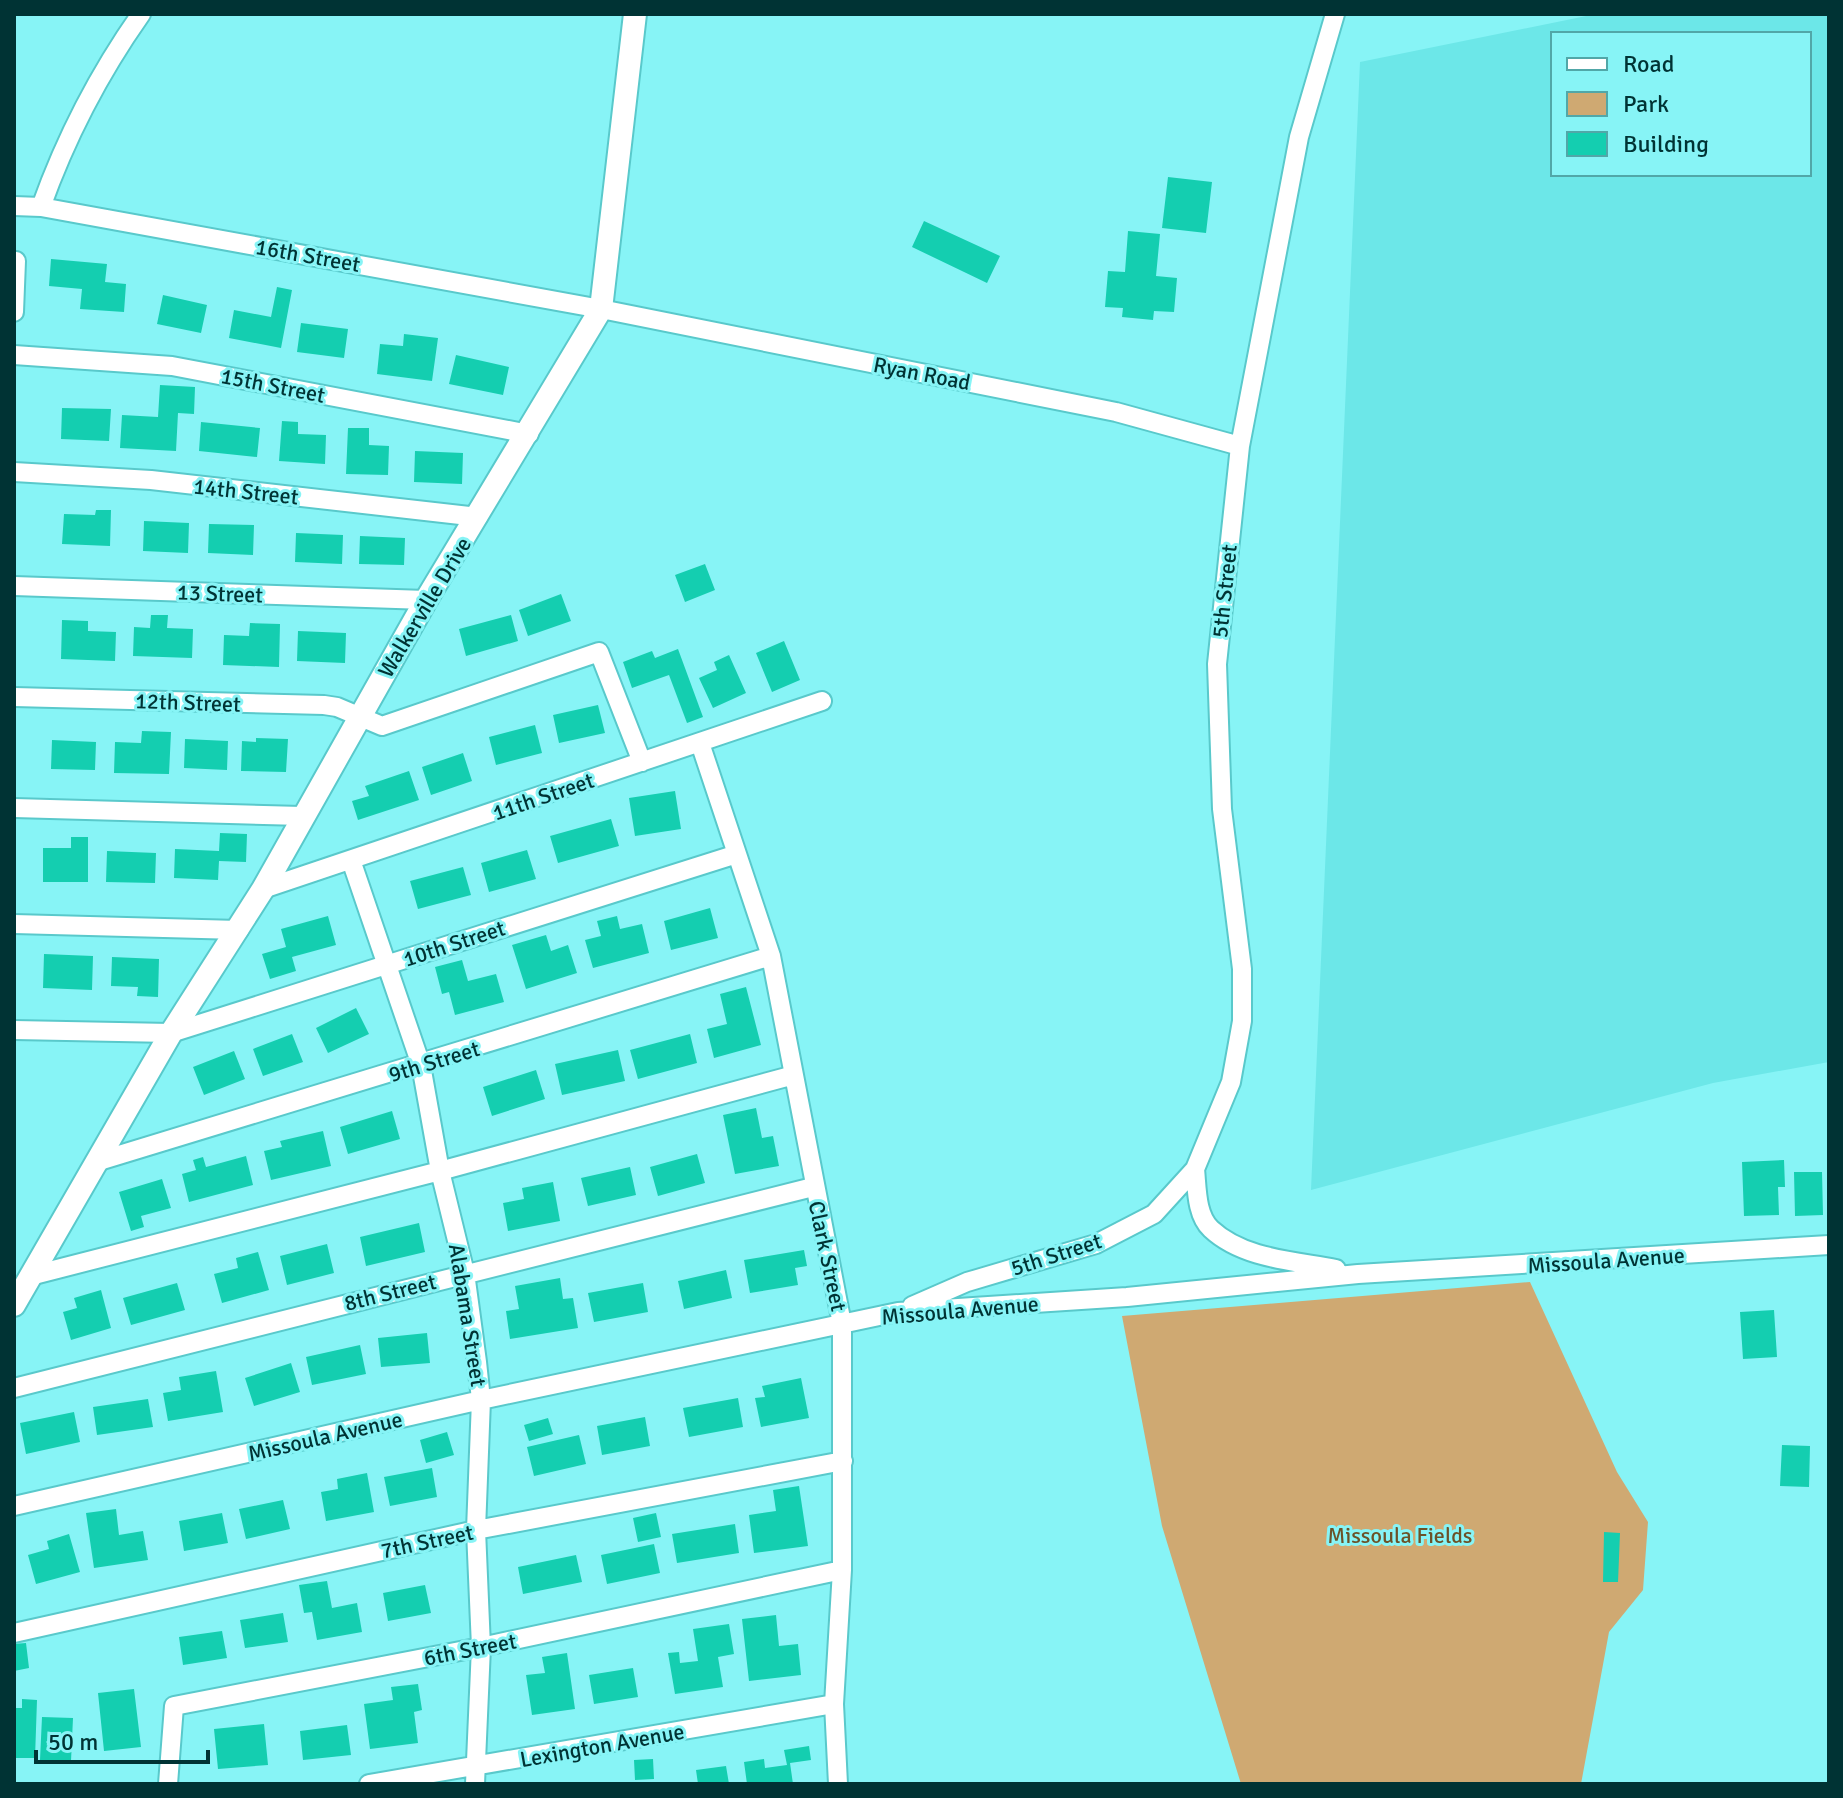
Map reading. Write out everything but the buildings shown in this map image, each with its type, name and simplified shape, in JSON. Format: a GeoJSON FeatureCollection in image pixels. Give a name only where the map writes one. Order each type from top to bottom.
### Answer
{"type":"FeatureCollection","features":[{"type":"Feature","properties":{"kind":"street"},"geometry":{"type":"LineString","coordinates":[[41,207],[64,143],[107,61],[141,14]]}},
{"type":"Feature","properties":{"kind":"street","name":"Walkerville Drive"},"geometry":{"type":"LineString","coordinates":[[14,1305],[171,1033],[239,930],[426,600],[529,434],[601,309],[635,14]]}},
{"type":"Feature","properties":{"kind":"street","name":"5th Street"},"geometry":{"type":"LineString","coordinates":[[898,1312],[967,1282],[1096,1244],[1154,1214],[1195,1169],[1231,1082],[1242,1021],[1239,934],[1222,809],[1217,664],[1240,446],[1299,137],[1335,14]]}},
{"type":"Feature","properties":{"kind":"street","name":"16th Street"},"geometry":{"type":"LineString","coordinates":[[14,206],[41,207],[601,309]]}},
{"type":"Feature","properties":{"kind":"street"},"geometry":{"type":"LineString","coordinates":[[14,312],[16,261]]}},
{"type":"Feature","properties":{"kind":"street","name":"Ryan Road"},"geometry":{"type":"LineString","coordinates":[[601,309],[1116,412],[1240,446]]}},
{"type":"Feature","properties":{"kind":"street","name":"15th Street"},"geometry":{"type":"LineString","coordinates":[[14,355],[172,366],[529,434]]}},
{"type":"Feature","properties":{"kind":"street","name":"14th Street"},"geometry":{"type":"LineString","coordinates":[[14,472],[151,480],[478,517]]}},
{"type":"Feature","properties":{"kind":"street","name":"13 Street"},"geometry":{"type":"LineString","coordinates":[[14,586],[426,600]]}},
{"type":"Feature","properties":{"kind":"street"},"geometry":{"type":"LineString","coordinates":[[359,718],[374,724],[391,725],[599,652],[642,762]]}},
{"type":"Feature","properties":{"kind":"street","name":"12th Street"},"geometry":{"type":"LineString","coordinates":[[14,697],[324,705],[337,707],[359,718]]}},
{"type":"Feature","properties":{"kind":"street","name":"11th Street"},"geometry":{"type":"LineString","coordinates":[[263,889],[822,701]]}},
{"type":"Feature","properties":{"kind":"street","name":"Clark Street"},"geometry":{"type":"LineString","coordinates":[[700,743],[771,956],[813,1187],[842,1324],[842,1570],[834,1704],[838,1784]]}},
{"type":"Feature","properties":{"kind":"street"},"geometry":{"type":"LineString","coordinates":[[14,808],[302,816]]}},
{"type":"Feature","properties":{"kind":"street","name":"10th Street"},"geometry":{"type":"LineString","coordinates":[[14,1030],[171,1033],[737,854]]}},
{"type":"Feature","properties":{"kind":"street","name":"Alabama Street"},"geometry":{"type":"LineString","coordinates":[[351,860],[421,1065],[440,1171],[465,1273],[481,1400],[476,1530],[481,1647],[476,1775]]}},
{"type":"Feature","properties":{"kind":"street"},"geometry":{"type":"LineString","coordinates":[[14,924],[239,930]]}},
{"type":"Feature","properties":{"kind":"street","name":"9th Street"},"geometry":{"type":"LineString","coordinates":[[96,1162],[771,956]]}},
{"type":"Feature","properties":{"kind":"street"},"geometry":{"type":"LineString","coordinates":[[30,1276],[440,1171],[794,1075]]}},
{"type":"Feature","properties":{"kind":"street","name":"5th Street"},"geometry":{"type":"LineString","coordinates":[[1195,1169],[1198,1204],[1209,1228],[1249,1252],[1358,1274]]}},
{"type":"Feature","properties":{"kind":"street","name":"8th Street"},"geometry":{"type":"LineString","coordinates":[[14,1388],[813,1187]]}},
{"type":"Feature","properties":{"kind":"street","name":"Missoula Avenue"},"geometry":{"type":"LineString","coordinates":[[14,1506],[481,1400],[898,1312],[1127,1297],[1358,1274],[1829,1245]]}},
{"type":"Feature","properties":{"kind":"street","name":"7th Street"},"geometry":{"type":"LineString","coordinates":[[14,1633],[476,1530],[843,1461]]}},
{"type":"Feature","properties":{"kind":"street","name":"6th Street"},"geometry":{"type":"LineString","coordinates":[[168,1784],[174,1706],[481,1647],[842,1570]]}},
{"type":"Feature","properties":{"kind":"street","name":"Lexington Avenue"},"geometry":{"type":"LineString","coordinates":[[369,1784],[476,1775],[834,1704]]}},
{"type":"Feature","properties":{"kind":"shaded area"},"geometry":{"type":"Polygon","coordinates":[[[1596,14],[1829,14],[1829,1062],[1713,1083],[1311,1190],[1360,62],[1596,14]]]}},
{"type":"Feature","properties":{"kind":"green space","name":"Missoula Fields"},"geometry":{"type":"Polygon","coordinates":[[[1530,1282],[1617,1472],[1648,1522],[1643,1590],[1609,1632],[1581,1784],[1241,1784],[1162,1526],[1122,1316],[1530,1282]]]}}]}
